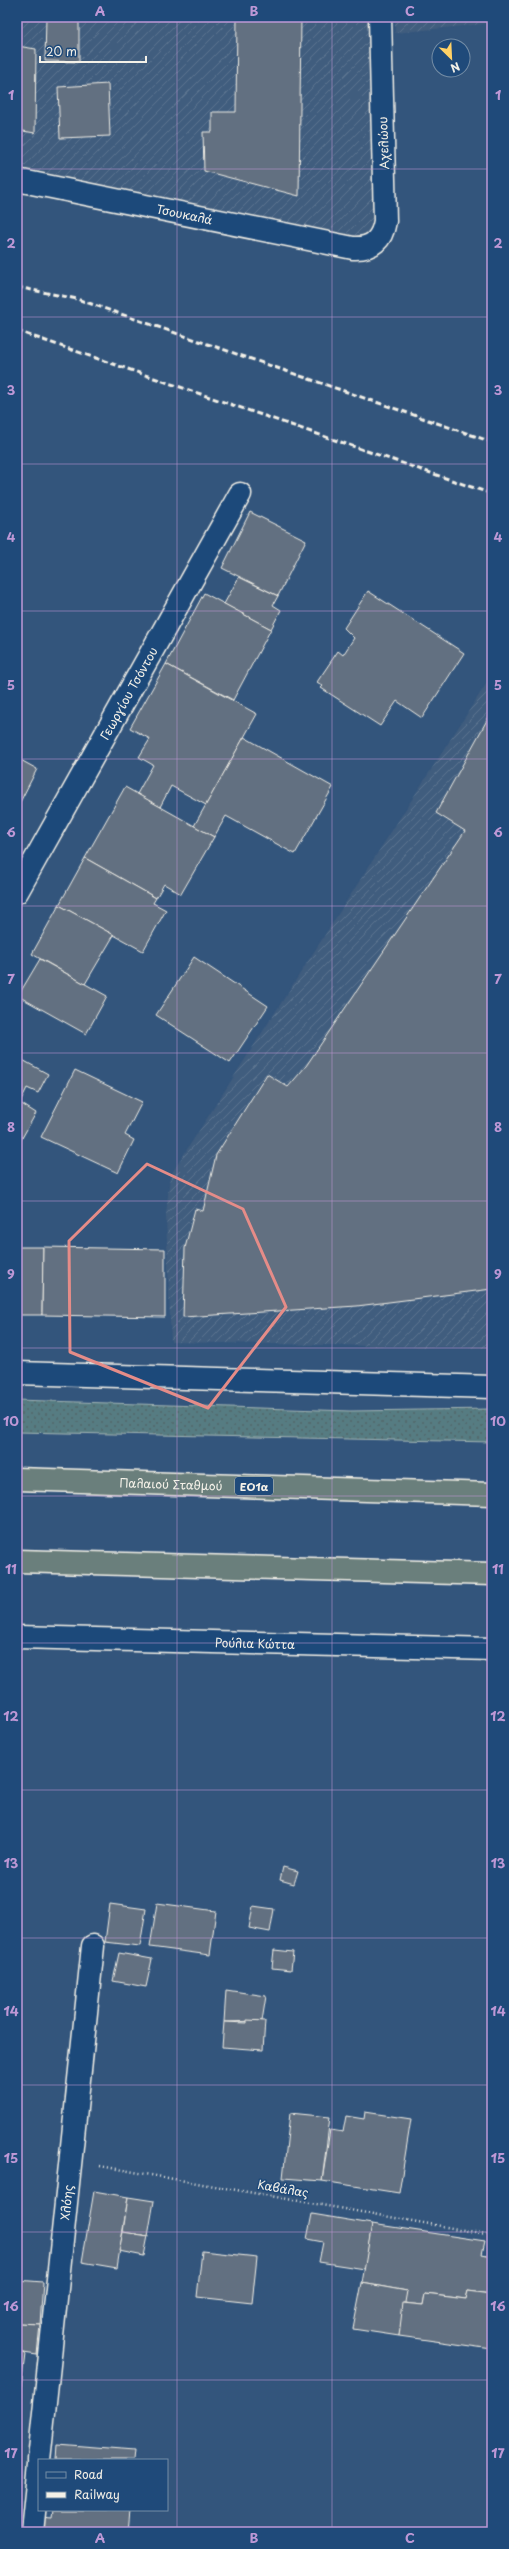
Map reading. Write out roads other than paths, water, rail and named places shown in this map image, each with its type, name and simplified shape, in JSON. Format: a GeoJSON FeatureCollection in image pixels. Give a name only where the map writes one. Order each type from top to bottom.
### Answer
{"type":"FeatureCollection","features":[{"type":"Feature","properties":{"kind":"highway","name":"Παλαιού Σταθμού"},"geometry":{"type":"LineString","coordinates":[[17,1479],[492,1494]]}},
{"type":"Feature","properties":{"kind":"highway"},"geometry":{"type":"LineString","coordinates":[[17,1561],[492,1574]]}},
{"type":"Feature","properties":{"kind":"street","name":"Αχελώου"},"geometry":{"type":"LineString","coordinates":[[353,248],[366,248],[376,242],[383,233],[385,221],[380,17]]}},
{"type":"Feature","properties":{"kind":"street","name":"Τσουκαλά"},"geometry":{"type":"LineString","coordinates":[[17,180],[353,248]]}},
{"type":"Feature","properties":{"kind":"street","name":"Γεωργίου Τσόντου"},"geometry":{"type":"LineString","coordinates":[[17,892],[240,494]]}},
{"type":"Feature","properties":{"kind":"street"},"geometry":{"type":"LineString","coordinates":[[17,1373],[492,1387]]}},
{"type":"Feature","properties":{"kind":"street","name":"Ρούλια Κώττα"},"geometry":{"type":"LineString","coordinates":[[17,1637],[492,1649]]}},
{"type":"Feature","properties":{"kind":"street","name":"Χλόης"},"geometry":{"type":"LineString","coordinates":[[40,2459],[72,2162],[93,1946]]}},
{"type":"Feature","properties":{"kind":"street"},"geometry":{"type":"LineString","coordinates":[[32,2532],[38,2474]]}},
{"type":"Feature","properties":{"kind":"railway"},"geometry":{"type":"LineString","coordinates":[[17,287],[77,299],[492,442]]}},
{"type":"Feature","properties":{"kind":"railway"},"geometry":{"type":"LineString","coordinates":[[17,331],[492,494]]}}]}
